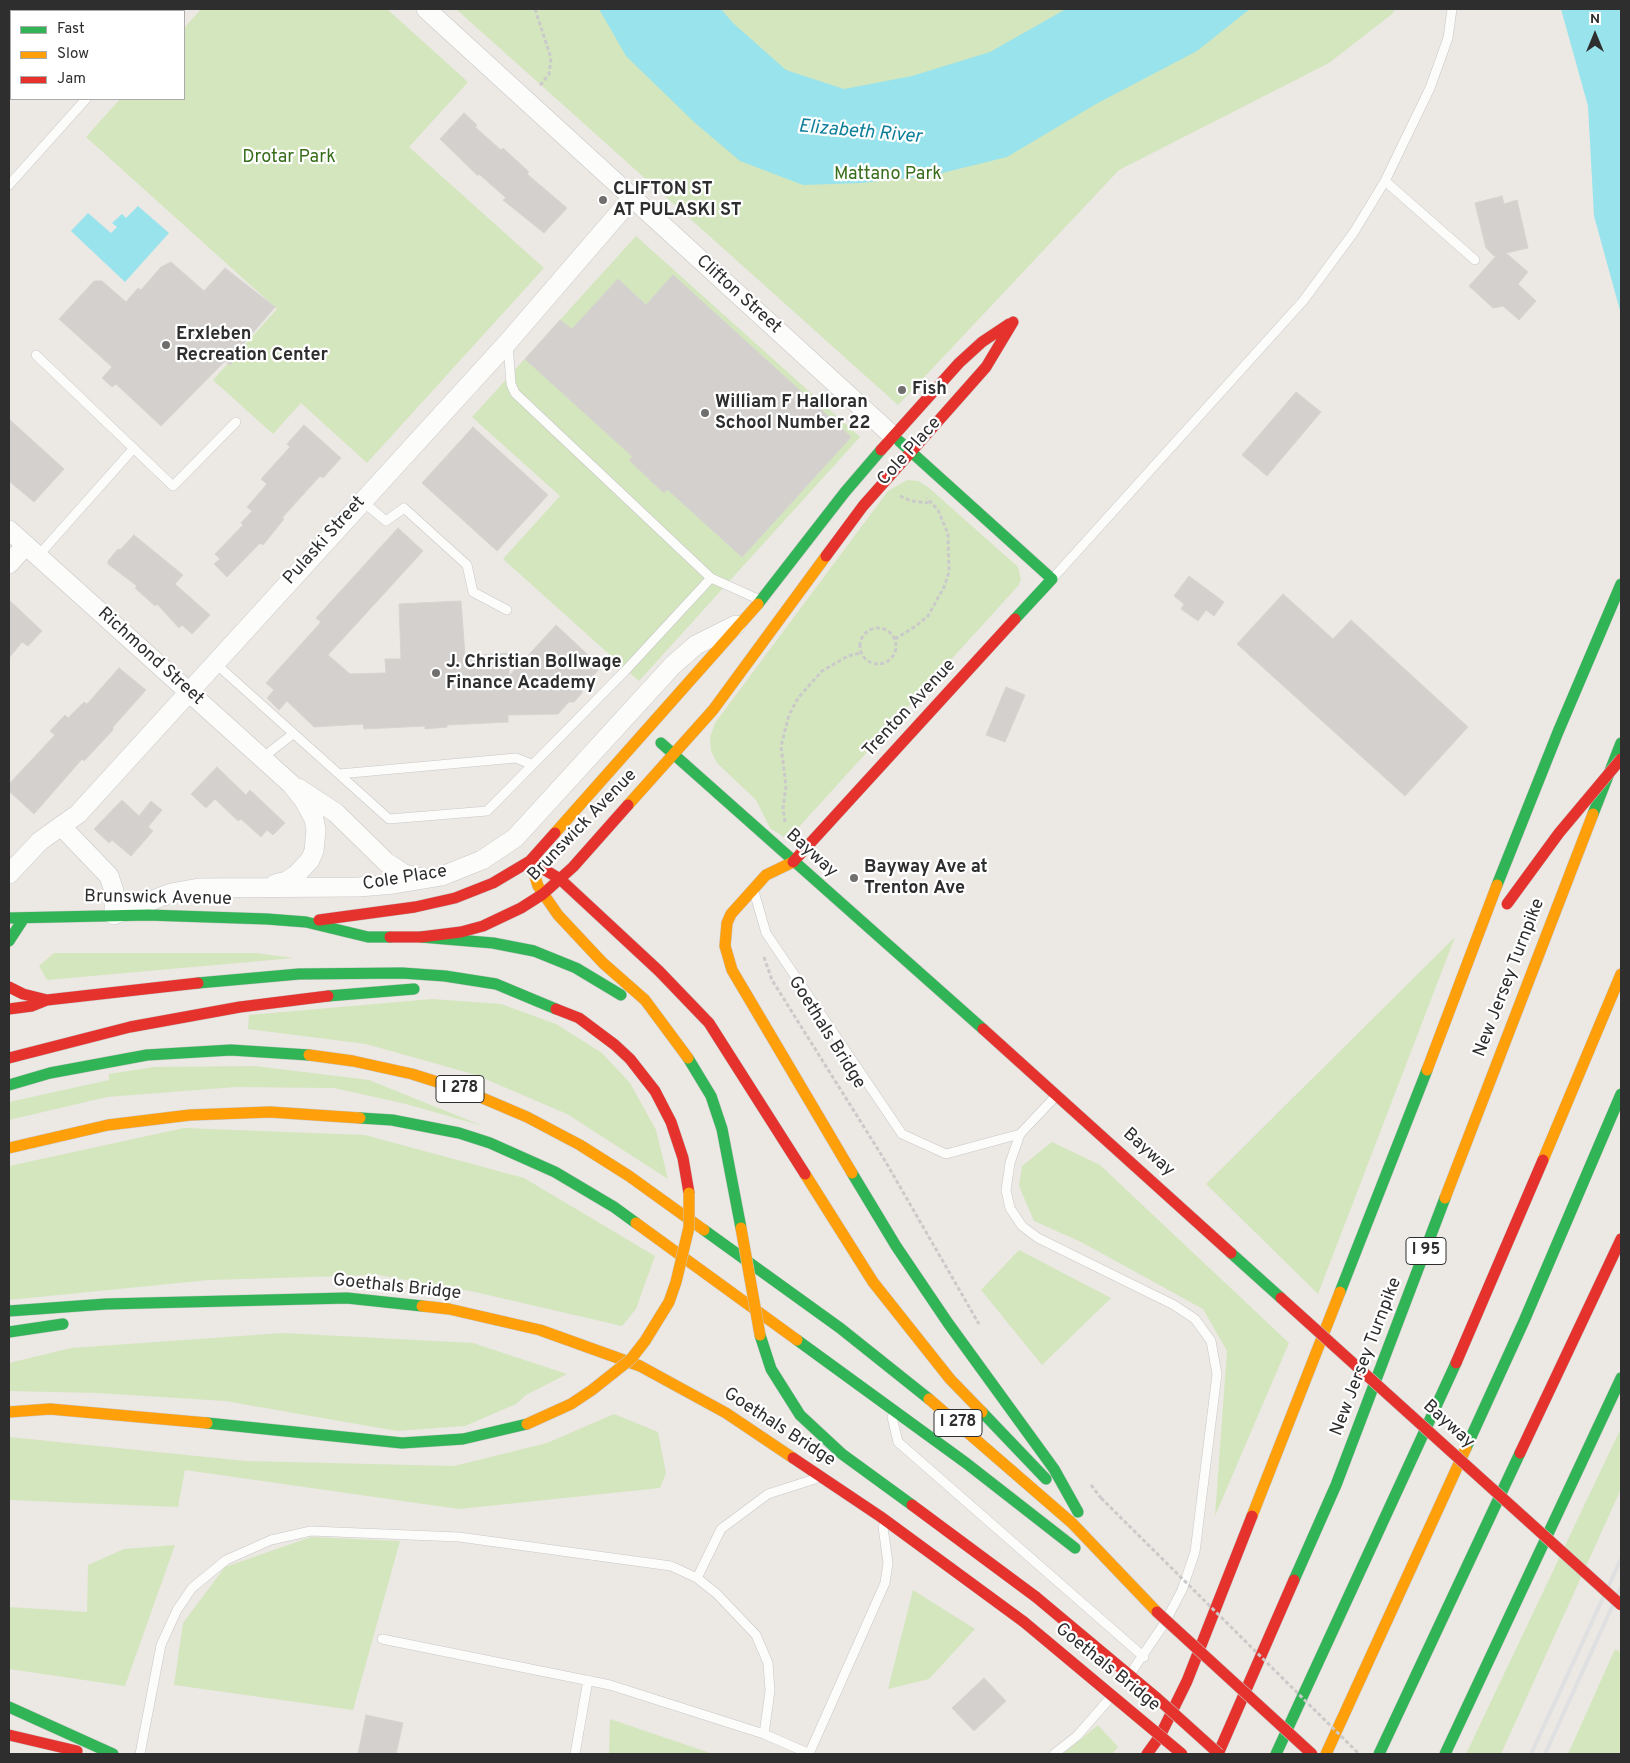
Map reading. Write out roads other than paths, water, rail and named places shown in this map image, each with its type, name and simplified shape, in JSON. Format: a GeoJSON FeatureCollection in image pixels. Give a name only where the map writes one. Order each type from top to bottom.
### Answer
{"type":"FeatureCollection","features":[{"type":"Feature","properties":{"kind":"main road","name":"Cole Place"},"geometry":{"type":"LineString","coordinates":[[647,732],[750,616],[849,487],[893,436],[970,352],[1013,322],[986,367],[863,506],[748,664],[674,755]]}},
{"type":"Feature","properties":{"kind":"main road","name":"Clifton Street"},"geometry":{"type":"LineString","coordinates":[[893,436],[1052,579]]}},
{"type":"Feature","properties":{"kind":"main road","name":"Trenton Avenue"},"geometry":{"type":"LineString","coordinates":[[793,862],[1052,579]]}},
{"type":"Feature","properties":{"kind":"main road"},"geometry":{"type":"LineString","coordinates":[[1147,1754],[1160,1736],[1187,1680],[1452,1006],[1474,944],[1551,751],[1621,584]]}},
{"type":"Feature","properties":{"kind":"main road","name":"Bayway"},"geometry":{"type":"LineString","coordinates":[[647,732],[1056,1095],[1621,1605]]}},
{"type":"Feature","properties":{"kind":"main road","name":"Brunswick Avenue"},"geometry":{"type":"LineString","coordinates":[[306,922],[416,907],[456,898],[493,883],[530,861],[647,732]]}},
{"type":"Feature","properties":{"kind":"main road","name":"New Jersey Turnpike"},"geometry":{"type":"LineString","coordinates":[[1219,1754],[1336,1485],[1561,894],[1621,743]]}},
{"type":"Feature","properties":{"kind":"main road","name":"Brunswick Avenue"},"geometry":{"type":"LineString","coordinates":[[9,918],[114,915],[230,917],[306,922],[368,936],[421,938],[461,932],[483,926],[521,908],[544,894],[674,755]]}},
{"type":"Feature","properties":{"kind":"main road"},"geometry":{"type":"LineString","coordinates":[[1505,908],[1559,833],[1621,759]]}},
{"type":"Feature","properties":{"kind":"main road"},"geometry":{"type":"LineString","coordinates":[[530,861],[560,879],[659,971],[709,1024],[720,1038],[802,1172],[888,1302],[950,1379],[1078,1512],[1157,1612]]}},
{"type":"Feature","properties":{"kind":"main road"},"geometry":{"type":"LineString","coordinates":[[530,861],[544,894],[572,932],[645,1000],[674,1036],[696,1068],[711,1096],[727,1147],[760,1335],[771,1369],[800,1415],[842,1454],[1036,1597],[1152,1694],[1219,1754]]}},
{"type":"Feature","properties":{"kind":"main road"},"geometry":{"type":"LineString","coordinates":[[793,862],[766,875],[737,906],[727,923],[726,956],[737,981],[896,1246],[948,1323],[1054,1469],[1078,1512]]}},
{"type":"Feature","properties":{"kind":"main road"},"geometry":{"type":"LineString","coordinates":[[9,942],[24,918]]}},
{"type":"Feature","properties":{"kind":"main road"},"geometry":{"type":"LineString","coordinates":[[1452,1006],[1493,930]]}},
{"type":"Feature","properties":{"kind":"main road"},"geometry":{"type":"LineString","coordinates":[[421,938],[506,945],[548,957],[576,968],[614,990],[674,1036]]}},
{"type":"Feature","properties":{"kind":"main road"},"geometry":{"type":"LineString","coordinates":[[9,1009],[32,1006],[47,1000],[156,986],[299,974],[378,972],[424,974],[474,979],[496,984],[579,1018],[615,1045],[643,1074],[671,1122],[683,1158],[689,1193],[689,1226],[676,1282],[669,1302],[645,1341],[630,1358],[599,1385],[571,1404],[527,1424],[463,1439],[402,1443],[143,1416],[50,1410],[9,1412]]}},
{"type":"Feature","properties":{"kind":"main road"},"geometry":{"type":"LineString","coordinates":[[1276,1754],[1482,1306],[1621,974]]}},
{"type":"Feature","properties":{"kind":"main road"},"geometry":{"type":"LineString","coordinates":[[9,987],[23,994],[47,1000]]}},
{"type":"Feature","properties":{"kind":"main road"},"geometry":{"type":"LineString","coordinates":[[9,1058],[122,1029],[240,1007],[351,993],[423,989]]}},
{"type":"Feature","properties":{"kind":"main road"},"geometry":{"type":"LineString","coordinates":[[472,992],[540,1001]]}},
{"type":"Feature","properties":{"kind":"main road","name":"I 278"},"geometry":{"type":"LineString","coordinates":[[9,1085],[50,1074],[148,1055],[202,1050],[262,1050],[316,1055],[382,1067],[438,1082],[498,1104],[547,1127],[605,1160],[840,1328],[937,1405],[1072,1523],[1157,1612],[1312,1754]]}},
{"type":"Feature","properties":{"kind":"main road"},"geometry":{"type":"LineString","coordinates":[[1326,1754],[1524,1321],[1621,1094]]}},
{"type":"Feature","properties":{"kind":"main road"},"geometry":{"type":"LineString","coordinates":[[9,1148],[108,1125],[233,1113],[310,1113],[392,1120],[459,1133],[522,1156],[555,1172],[614,1207],[890,1407],[1157,1612]]}},
{"type":"Feature","properties":{"kind":"main road"},"geometry":{"type":"LineString","coordinates":[[1379,1754],[1621,1239]]}},
{"type":"Feature","properties":{"kind":"main road","name":"Goethals Bridge"},"geometry":{"type":"LineString","coordinates":[[283,1300],[347,1298],[422,1305],[508,1321],[571,1340],[640,1366],[696,1395],[824,1477],[882,1517],[1024,1622],[1182,1754]]}},
{"type":"Feature","properties":{"kind":"main road"},"geometry":{"type":"LineString","coordinates":[[9,1311],[106,1304],[283,1300]]}},
{"type":"Feature","properties":{"kind":"main road"},"geometry":{"type":"LineString","coordinates":[[137,1316],[283,1300]]}},
{"type":"Feature","properties":{"kind":"main road"},"geometry":{"type":"LineString","coordinates":[[9,1332],[76,1322]]}},
{"type":"Feature","properties":{"kind":"main road"},"geometry":{"type":"LineString","coordinates":[[1445,1754],[1621,1378]]}},
{"type":"Feature","properties":{"kind":"main road"},"geometry":{"type":"LineString","coordinates":[[9,1707],[113,1754]]}},
{"type":"Feature","properties":{"kind":"main road"},"geometry":{"type":"LineString","coordinates":[[9,1735],[90,1754]]}},
{"type":"Feature","properties":{"kind":"street","name":"Clifton Street"},"geometry":{"type":"LineString","coordinates":[[426,9],[893,436]]}},
{"type":"Feature","properties":{"kind":"street","name":"Pulaski Street"},"geometry":{"type":"LineString","coordinates":[[9,874],[40,841],[78,814],[362,500],[508,342],[632,198]]}},
{"type":"Feature","properties":{"kind":"street","name":"Richmond Street"},"geometry":{"type":"LineString","coordinates":[[9,530],[291,784],[336,813],[394,868],[404,874],[428,879]]}},
{"type":"Feature","properties":{"kind":"street"},"geometry":{"type":"LineString","coordinates":[[9,564],[32,551]]}},
{"type":"Feature","properties":{"kind":"street","name":"Cole Place"},"geometry":{"type":"LineString","coordinates":[[114,915],[157,898],[186,890],[212,886],[359,887],[428,879],[482,860],[515,838],[673,665],[696,645],[750,616]]}},
{"type":"Feature","properties":{"kind":"street","name":"Richmond Street"},"geometry":{"type":"LineString","coordinates":[[262,886],[287,881],[296,875],[310,860],[314,851],[316,830],[314,820],[303,799],[291,784]]}},
{"type":"Feature","properties":{"kind":"street"},"geometry":{"type":"LineString","coordinates":[[62,827],[109,876],[114,891],[114,915]]}},
{"type":"Feature","properties":{"kind":"lane"},"geometry":{"type":"LineString","coordinates":[[1052,579],[1303,300],[1354,232],[1385,181],[1417,118],[1440,63],[1451,25],[1452,9]]}},
{"type":"Feature","properties":{"kind":"lane"},"geometry":{"type":"LineString","coordinates":[[9,185],[85,100]]}},
{"type":"Feature","properties":{"kind":"lane"},"geometry":{"type":"LineString","coordinates":[[1385,181],[1475,260]]}},
{"type":"Feature","properties":{"kind":"lane"},"geometry":{"type":"LineString","coordinates":[[508,342],[511,384],[515,393],[711,578],[762,601]]}},
{"type":"Feature","properties":{"kind":"lane"},"geometry":{"type":"LineString","coordinates":[[36,355],[173,486],[236,422]]}},
{"type":"Feature","properties":{"kind":"lane"},"geometry":{"type":"LineString","coordinates":[[32,551],[134,448]]}},
{"type":"Feature","properties":{"kind":"lane"},"geometry":{"type":"LineString","coordinates":[[362,500],[386,521],[404,508],[467,565],[473,592],[506,610]]}},
{"type":"Feature","properties":{"kind":"lane"},"geometry":{"type":"LineString","coordinates":[[214,663],[390,819],[487,811],[531,764],[625,671],[711,578]]}},
{"type":"Feature","properties":{"kind":"lane"},"geometry":{"type":"LineString","coordinates":[[262,758],[293,734]]}},
{"type":"Feature","properties":{"kind":"lane"},"geometry":{"type":"LineString","coordinates":[[339,774],[516,758],[531,764]]}},
{"type":"Feature","properties":{"kind":"lane"},"geometry":{"type":"LineString","coordinates":[[754,888],[766,933],[902,1134],[946,1154],[1020,1134]]}},
{"type":"Feature","properties":{"kind":"lane"},"geometry":{"type":"LineString","coordinates":[[1054,1754],[1077,1736],[1144,1657],[1182,1590],[1195,1552],[1217,1374],[1211,1341],[1195,1319],[1174,1305],[1038,1238],[1022,1226],[1010,1208],[1006,1190],[1010,1163],[1020,1134],[1056,1095]]}},
{"type":"Feature","properties":{"kind":"lane"},"geometry":{"type":"LineString","coordinates":[[890,1407],[898,1442],[1144,1657]]}},
{"type":"Feature","properties":{"kind":"lane"},"geometry":{"type":"LineString","coordinates":[[697,1578],[721,1529],[768,1494],[790,1485],[824,1477]]}},
{"type":"Feature","properties":{"kind":"lane"},"geometry":{"type":"LineString","coordinates":[[382,1639],[588,1680],[764,1734],[809,1754],[884,1583],[888,1562],[882,1517]]}},
{"type":"Feature","properties":{"kind":"lane"},"geometry":{"type":"LineString","coordinates":[[140,1754],[161,1644],[177,1610],[192,1588],[226,1560],[271,1540],[311,1532],[460,1537],[671,1566],[697,1578],[717,1594],[756,1635],[768,1663],[770,1691],[764,1734]]}},
{"type":"Feature","properties":{"kind":"lane"},"geometry":{"type":"LineString","coordinates":[[575,1754],[588,1680]]}},
{"type":"Feature","properties":{"kind":"water","name":"Elizabeth River"},"geometry":{"type":"Polygon","coordinates":[[[599,9],[721,9],[733,23],[786,70],[844,89],[912,76],[990,52],[1066,9],[1250,9],[1197,51],[1096,104],[1007,157],[934,175],[861,183],[803,185],[740,161],[694,122],[626,56],[599,9]]]}},
{"type":"Feature","properties":{"kind":"water"},"geometry":{"type":"Polygon","coordinates":[[[1561,9],[1621,9],[1621,314],[1594,216],[1588,106],[1561,9]]]}},
{"type":"Feature","properties":{"kind":"water"},"geometry":{"type":"Polygon","coordinates":[[[138,206],[169,233],[125,282],[71,231],[88,213],[111,233],[117,227],[112,223],[122,214],[126,218],[138,206]]]}},
{"type":"Feature","properties":{"kind":"railway"},"geometry":{"type":"LineString","coordinates":[[1531,1754],[1621,1559]]}},
{"type":"Feature","properties":{"kind":"railway"},"geometry":{"type":"LineString","coordinates":[[1545,1754],[1621,1587]]}},
{"type":"Feature","properties":{"kind":"place","name":"CLIFTON ST AT PULASKI ST"},"geometry":{"type":"Point","coordinates":[603,200]}},
{"type":"Feature","properties":{"kind":"place","name":"Erxleben Recreation Center"},"geometry":{"type":"Point","coordinates":[166,345]}},
{"type":"Feature","properties":{"kind":"place","name":"Fish"},"geometry":{"type":"Point","coordinates":[902,390]}},
{"type":"Feature","properties":{"kind":"place","name":"William F Halloran School Number 22"},"geometry":{"type":"Point","coordinates":[705,413]}},
{"type":"Feature","properties":{"kind":"place","name":"J. Christian Bollwage Finance Academy"},"geometry":{"type":"Point","coordinates":[436,673]}},
{"type":"Feature","properties":{"kind":"place","name":"Bayway Ave at Trenton Ave"},"geometry":{"type":"Point","coordinates":[854,878]}},
{"type":"Feature","properties":{"kind":"park label","name":"Drotar Park"},"geometry":{"type":"Point","coordinates":[289,158]}},
{"type":"Feature","properties":{"kind":"park label","name":"Mattano Park"},"geometry":{"type":"Point","coordinates":[888,175]}}]}
